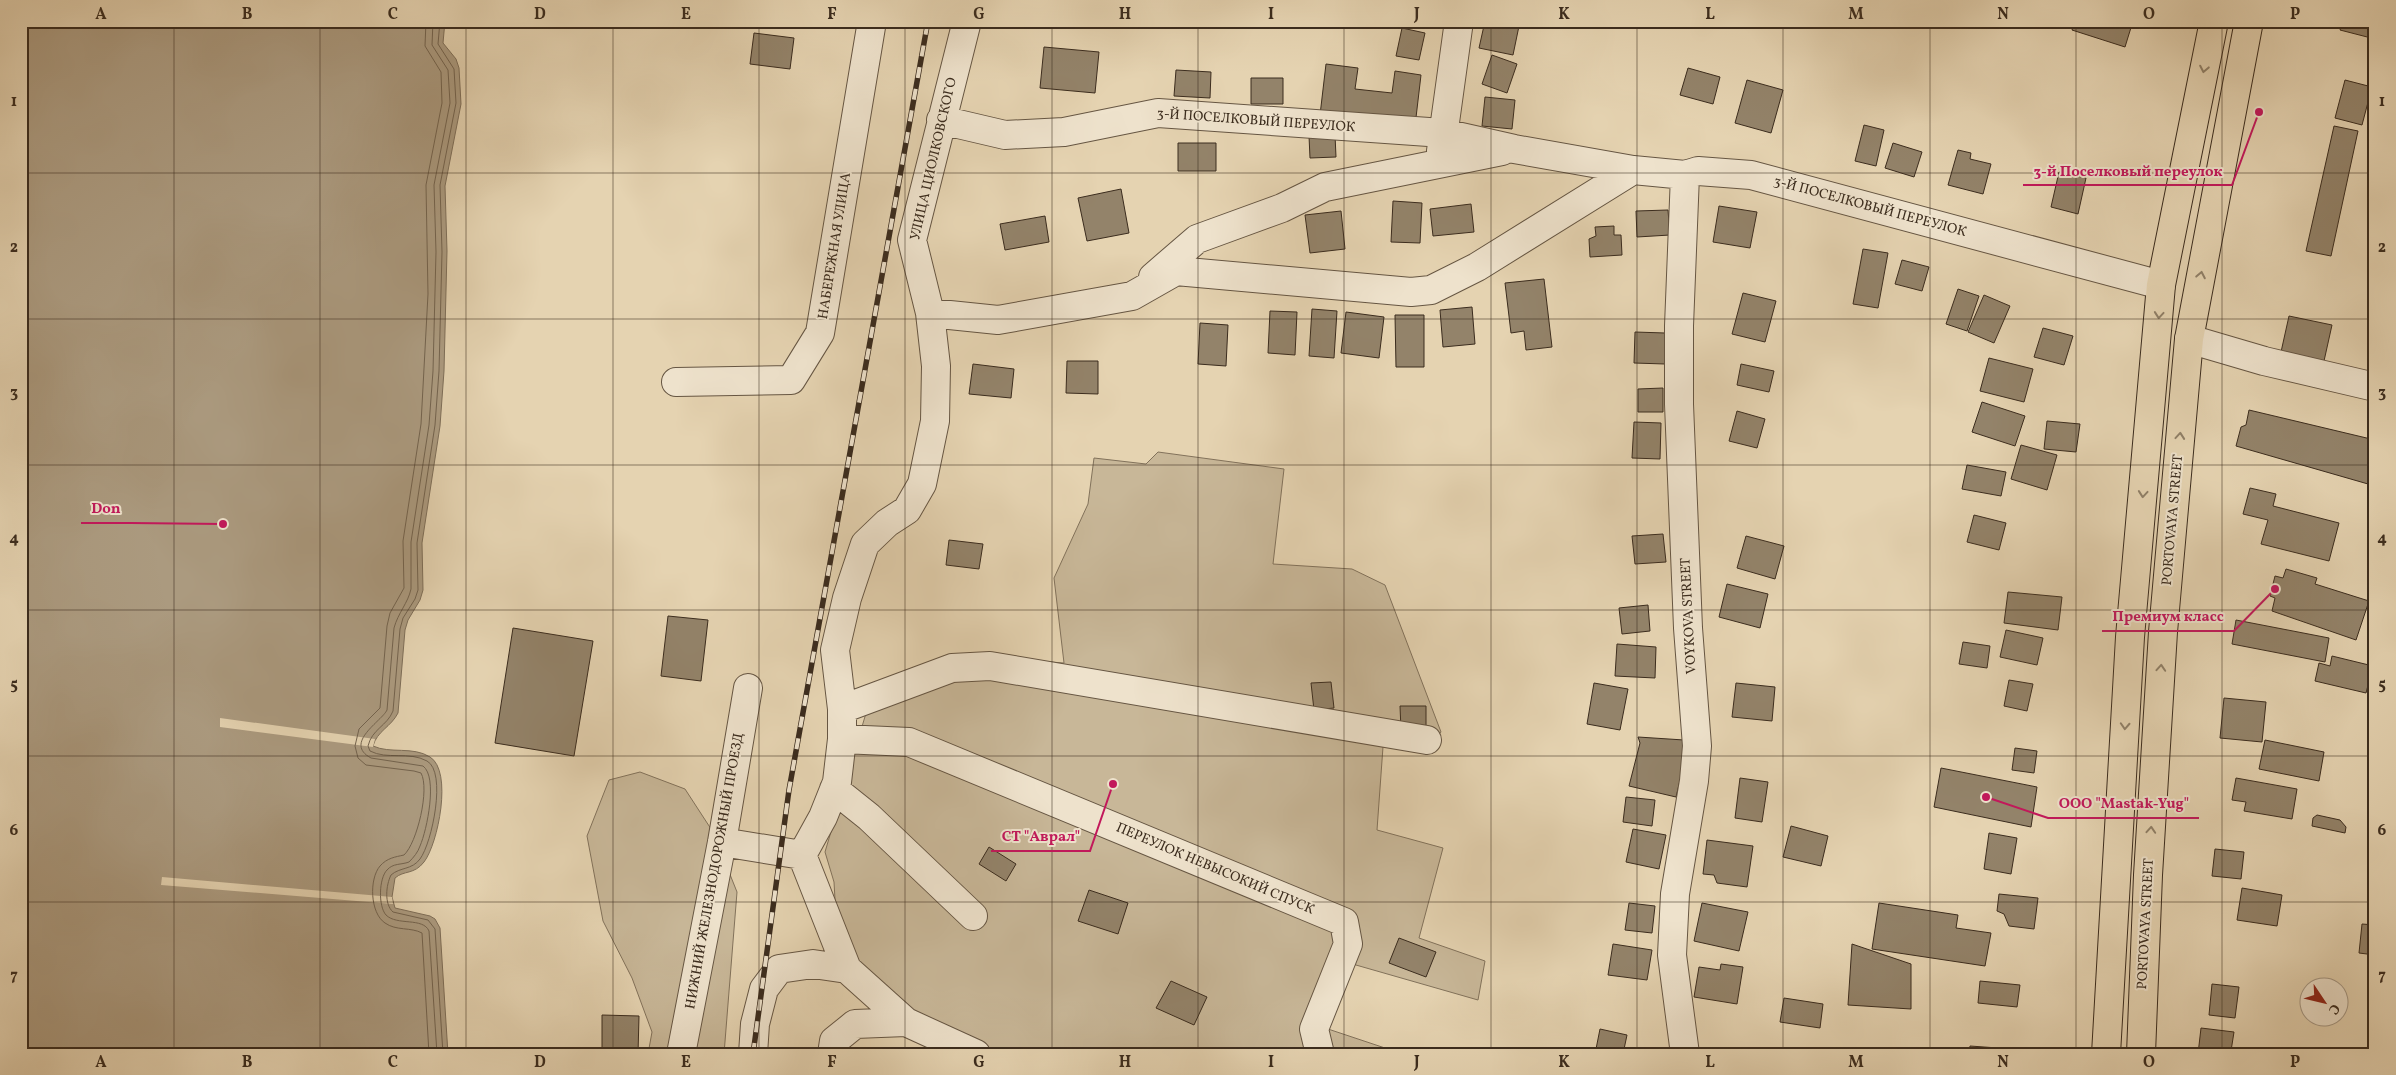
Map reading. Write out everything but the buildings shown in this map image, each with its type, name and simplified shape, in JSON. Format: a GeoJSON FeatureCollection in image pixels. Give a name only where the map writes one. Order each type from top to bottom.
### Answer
{"type":"FeatureCollection","features":[{"type":"Feature","properties":{"kind":"main road"},"geometry":{"type":"LineString","coordinates":[[2106,1054],[2130,637],[2162,285],[2214,21]]}},
{"type":"Feature","properties":{"kind":"main road","name":"PORTOVAYA STREET"},"geometry":{"type":"LineString","coordinates":[[2141,1054],[2148,875],[2163,632],[2189,339],[2249,21]]}},
{"type":"Feature","properties":{"kind":"street","name":"НАБЕРЕЖНАЯ УЛИЦА"},"geometry":{"type":"LineString","coordinates":[[676,382],[791,380],[820,332],[872,21]]}},
{"type":"Feature","properties":{"kind":"street","name":"УЛИЦА ЦИОЛКОВСКОГО"},"geometry":{"type":"LineString","coordinates":[[802,855],[823,817],[834,789],[842,740],[842,710],[834,650],[847,598],[866,544],[887,523],[907,510],[922,484],[935,421],[936,366],[930,313],[912,240],[967,21]]}},
{"type":"Feature","properties":{"kind":"street"},"geometry":{"type":"LineString","coordinates":[[1441,163],[1443,133],[1459,21]]}},
{"type":"Feature","properties":{"kind":"street","name":"3-Й ПОСЕЛКОВЫЙ ПЕРЕУЛОК"},"geometry":{"type":"LineString","coordinates":[[941,120],[1006,134],[1064,132],[1158,112],[1443,133],[1514,149],[1633,170],[1685,175],[1698,171],[1751,175],[2162,285]]}},
{"type":"Feature","properties":{"kind":"street","name":"3-Й ПОСЕЛКОВЫЙ ПЕРЕУЛОК"},"geometry":{"type":"LineString","coordinates":[[1132,296],[1197,239],[1282,208],[1325,187],[1514,149]]}},
{"type":"Feature","properties":{"kind":"street"},"geometry":{"type":"LineString","coordinates":[[930,313],[998,320],[1132,296],[1176,271],[1411,292],[1431,290],[1478,267],[1633,170]]}},
{"type":"Feature","properties":{"kind":"street","name":"VOYKOVA STREET"},"geometry":{"type":"LineString","coordinates":[[1685,175],[1679,326],[1679,404],[1688,628],[1697,746],[1694,780],[1675,894],[1672,955],[1686,1054]]}},
{"type":"Feature","properties":{"kind":"street"},"geometry":{"type":"LineString","coordinates":[[2189,339],[2264,361],[2375,386]]}},
{"type":"Feature","properties":{"kind":"street"},"geometry":{"type":"LineString","coordinates":[[842,710],[952,668],[990,666],[1427,740]]}},
{"type":"Feature","properties":{"kind":"street","name":"НИЖНИЙ ЖЕЛЕЗНОДОРОЖНЫЙ ПРОЕЗД"},"geometry":{"type":"LineString","coordinates":[[681,1054],[722,842],[748,688]]}},
{"type":"Feature","properties":{"kind":"street","name":"ПЕРЕУЛОК НЕВЫСОКИЙ СПУСК"},"geometry":{"type":"LineString","coordinates":[[842,740],[909,742],[1344,922],[1348,944],[1314,1029],[1320,1054]]}},
{"type":"Feature","properties":{"kind":"street"},"geometry":{"type":"LineString","coordinates":[[834,789],[869,816],[973,916]]}},
{"type":"Feature","properties":{"kind":"street"},"geometry":{"type":"LineString","coordinates":[[722,842],[802,855],[847,969],[906,1022],[976,1054]]}},
{"type":"Feature","properties":{"kind":"street"},"geometry":{"type":"LineString","coordinates":[[752,1054],[755,1024],[764,989],[779,969],[813,964],[847,969]]}},
{"type":"Feature","properties":{"kind":"street"},"geometry":{"type":"LineString","coordinates":[[832,1054],[834,1041],[855,1024],[906,1022]]}},
{"type":"Feature","properties":{"kind":"shaded area"},"geometry":{"type":"Polygon","coordinates":[[[1158,452],[1284,469],[1273,564],[1352,569],[1385,585],[1441,732],[1436,738],[1384,733],[1377,830],[1443,848],[1419,938],[1485,961],[1478,1000],[1342,961],[1322,1027],[1403,1054],[993,1054],[939,1029],[838,952],[834,882],[825,852],[874,686],[957,655],[1064,663],[1054,578],[1088,504],[1094,458],[1146,464],[1158,452]]]}},
{"type":"Feature","properties":{"kind":"shaded area"},"geometry":{"type":"Polygon","coordinates":[[[640,772],[685,789],[713,832],[737,892],[724,1054],[648,1054],[652,1032],[632,978],[603,921],[587,836],[609,780],[640,772]]]}},
{"type":"Feature","properties":{"kind":"water"},"geometry":{"type":"Polygon","coordinates":[[[21,21],[445,21],[443,43],[456,59],[459,68],[461,104],[445,186],[447,251],[444,371],[440,426],[422,543],[423,590],[405,630],[398,713],[378,736],[373,746],[387,750],[416,752],[430,757],[437,765],[441,777],[441,808],[429,853],[417,869],[395,878],[392,897],[395,908],[430,916],[435,919],[440,928],[448,1054],[21,1054],[21,21]]]}},
{"type":"Feature","properties":{"kind":"pier"},"geometry":{"type":"Polygon","coordinates":[[[220,718],[375,739],[373,747],[220,727],[220,718]]]}},
{"type":"Feature","properties":{"kind":"pier"},"geometry":{"type":"Polygon","coordinates":[[[162,877],[392,897],[393,904],[161,885],[162,877]]]}},
{"type":"Feature","properties":{"kind":"railway"},"geometry":{"type":"LineString","coordinates":[[753,1054],[789,790],[928,21]]}},
{"type":"Feature","properties":{"kind":"place","name":"3-й Поселковый переулок"},"geometry":{"type":"Point","coordinates":[2259,112]}},
{"type":"Feature","properties":{"kind":"place","name":"Don"},"geometry":{"type":"Point","coordinates":[223,524]}},
{"type":"Feature","properties":{"kind":"place","name":"Премиум класс"},"geometry":{"type":"Point","coordinates":[2275,589]}},
{"type":"Feature","properties":{"kind":"place","name":"СТ \"Аврал\""},"geometry":{"type":"Point","coordinates":[1113,784]}},
{"type":"Feature","properties":{"kind":"place","name":"OOO \"Mastak-Yug\""},"geometry":{"type":"Point","coordinates":[1986,797]}}]}
